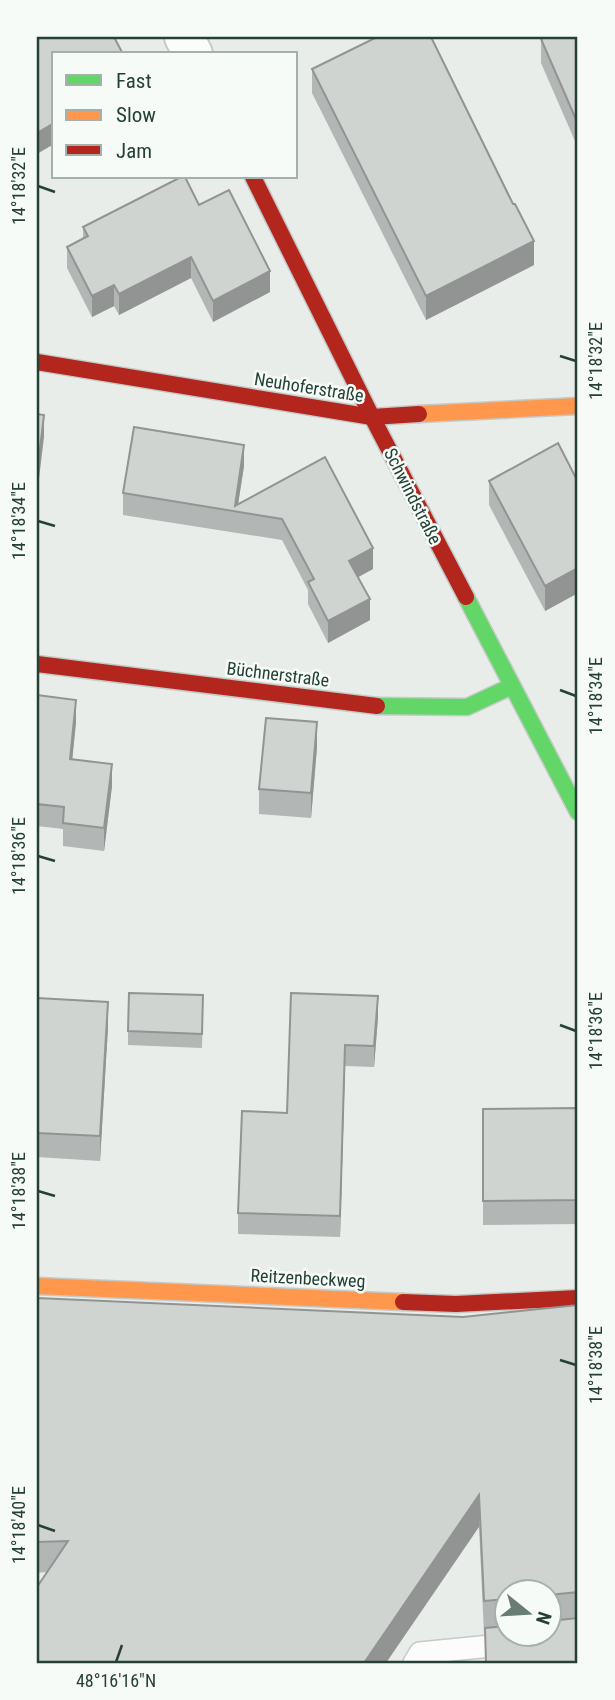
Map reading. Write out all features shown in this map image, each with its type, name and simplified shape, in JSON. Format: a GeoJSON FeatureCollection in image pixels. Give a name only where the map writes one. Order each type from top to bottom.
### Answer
{"type":"FeatureCollection","features":[{"type":"Feature","properties":{"kind":"street","name":"Schwindstraße"},"geometry":{"type":"LineString","coordinates":[[253,178],[372,417],[578,812]]}},
{"type":"Feature","properties":{"kind":"street","name":"Neuhoferstraße"},"geometry":{"type":"LineString","coordinates":[[37,362],[372,417],[578,406]]}},
{"type":"Feature","properties":{"kind":"street","name":"Büchnerstraße"},"geometry":{"type":"LineString","coordinates":[[37,664],[380,706],[467,708],[512,686]]}},
{"type":"Feature","properties":{"kind":"street","name":"Reitzenbeckweg"},"geometry":{"type":"LineString","coordinates":[[37,1286],[456,1304],[578,1298]]}},
{"type":"Feature","properties":{"kind":"lane"},"geometry":{"type":"LineString","coordinates":[[414,1663],[420,1654],[492,1646]]}},
{"type":"Feature","properties":{"kind":"building"},"geometry":{"type":"Polygon","coordinates":[[[37,37],[114,37],[122,52],[52,52],[52,124],[37,133],[37,37]]]}},
{"type":"Feature","properties":{"kind":"building"},"geometry":{"type":"Polygon","coordinates":[[[377,37],[431,37],[534,241],[426,296],[312,69],[377,37]]]}},
{"type":"Feature","properties":{"kind":"building"},"geometry":{"type":"Polygon","coordinates":[[[578,37],[578,124],[541,39],[578,37]]]}},
{"type":"Feature","properties":{"kind":"building"},"geometry":{"type":"Polygon","coordinates":[[[179,178],[186,178],[199,205],[229,190],[270,271],[213,301],[191,257],[119,294],[114,285],[92,296],[67,247],[88,236],[83,227],[179,178]]]}},
{"type":"Feature","properties":{"kind":"building"},"geometry":{"type":"Polygon","coordinates":[[[37,414],[44,415],[37,473],[37,414]]]}},
{"type":"Feature","properties":{"kind":"building"},"geometry":{"type":"Polygon","coordinates":[[[134,427],[244,445],[235,506],[325,457],[373,548],[349,561],[370,599],[328,621],[308,582],[314,579],[282,519],[123,493],[134,427]]]}},
{"type":"Feature","properties":{"kind":"building"},"geometry":{"type":"Polygon","coordinates":[[[558,443],[578,482],[578,568],[545,586],[489,481],[558,443]]]}},
{"type":"Feature","properties":{"kind":"building"},"geometry":{"type":"Polygon","coordinates":[[[37,695],[76,700],[70,759],[112,764],[104,828],[63,823],[64,807],[37,804],[37,695]]]}},
{"type":"Feature","properties":{"kind":"building"},"geometry":{"type":"Polygon","coordinates":[[[266,718],[317,722],[311,793],[259,789],[266,718]]]}},
{"type":"Feature","properties":{"kind":"building"},"geometry":{"type":"Polygon","coordinates":[[[129,993],[203,995],[202,1034],[128,1031],[129,993]]]}},
{"type":"Feature","properties":{"kind":"building"},"geometry":{"type":"Polygon","coordinates":[[[291,993],[378,996],[374,1046],[345,1045],[340,1216],[238,1213],[242,1111],[287,1113],[291,993]]]}},
{"type":"Feature","properties":{"kind":"building"},"geometry":{"type":"Polygon","coordinates":[[[37,998],[108,1002],[100,1136],[37,1133],[37,998]]]}},
{"type":"Feature","properties":{"kind":"building"},"geometry":{"type":"Polygon","coordinates":[[[578,1108],[578,1200],[483,1201],[483,1109],[578,1108]]]}},
{"type":"Feature","properties":{"kind":"building"},"geometry":{"type":"Polygon","coordinates":[[[37,1298],[463,1317],[578,1305],[578,1592],[562,1594],[562,1578],[492,1578],[492,1600],[484,1601],[479,1495],[364,1663],[37,1663],[37,1587],[68,1541],[37,1542],[37,1298]]]}},
{"type":"Feature","properties":{"kind":"building"},"geometry":{"type":"Polygon","coordinates":[[[578,1618],[578,1663],[486,1663],[485,1628],[492,1627],[492,1648],[562,1648],[562,1620],[578,1618]]]}},
{"type":"Feature","properties":{"kind":"traffic: fast"},"geometry":{"type":"LineString","coordinates":[[466,597],[578,812]]}},
{"type":"Feature","properties":{"kind":"traffic: fast"},"geometry":{"type":"LineString","coordinates":[[377,706],[467,707],[512,686]]}},
{"type":"Feature","properties":{"kind":"traffic: slow"},"geometry":{"type":"LineString","coordinates":[[419,414],[578,406]]}},
{"type":"Feature","properties":{"kind":"traffic: slow"},"geometry":{"type":"LineString","coordinates":[[37,1286],[403,1302]]}},
{"type":"Feature","properties":{"kind":"traffic: jam"},"geometry":{"type":"LineString","coordinates":[[253,178],[372,417],[466,597]]}},
{"type":"Feature","properties":{"kind":"traffic: jam"},"geometry":{"type":"LineString","coordinates":[[37,362],[372,417],[419,414]]}},
{"type":"Feature","properties":{"kind":"traffic: jam"},"geometry":{"type":"LineString","coordinates":[[37,664],[377,706]]}},
{"type":"Feature","properties":{"kind":"traffic: jam"},"geometry":{"type":"LineString","coordinates":[[403,1302],[456,1304],[578,1298]]}}]}
